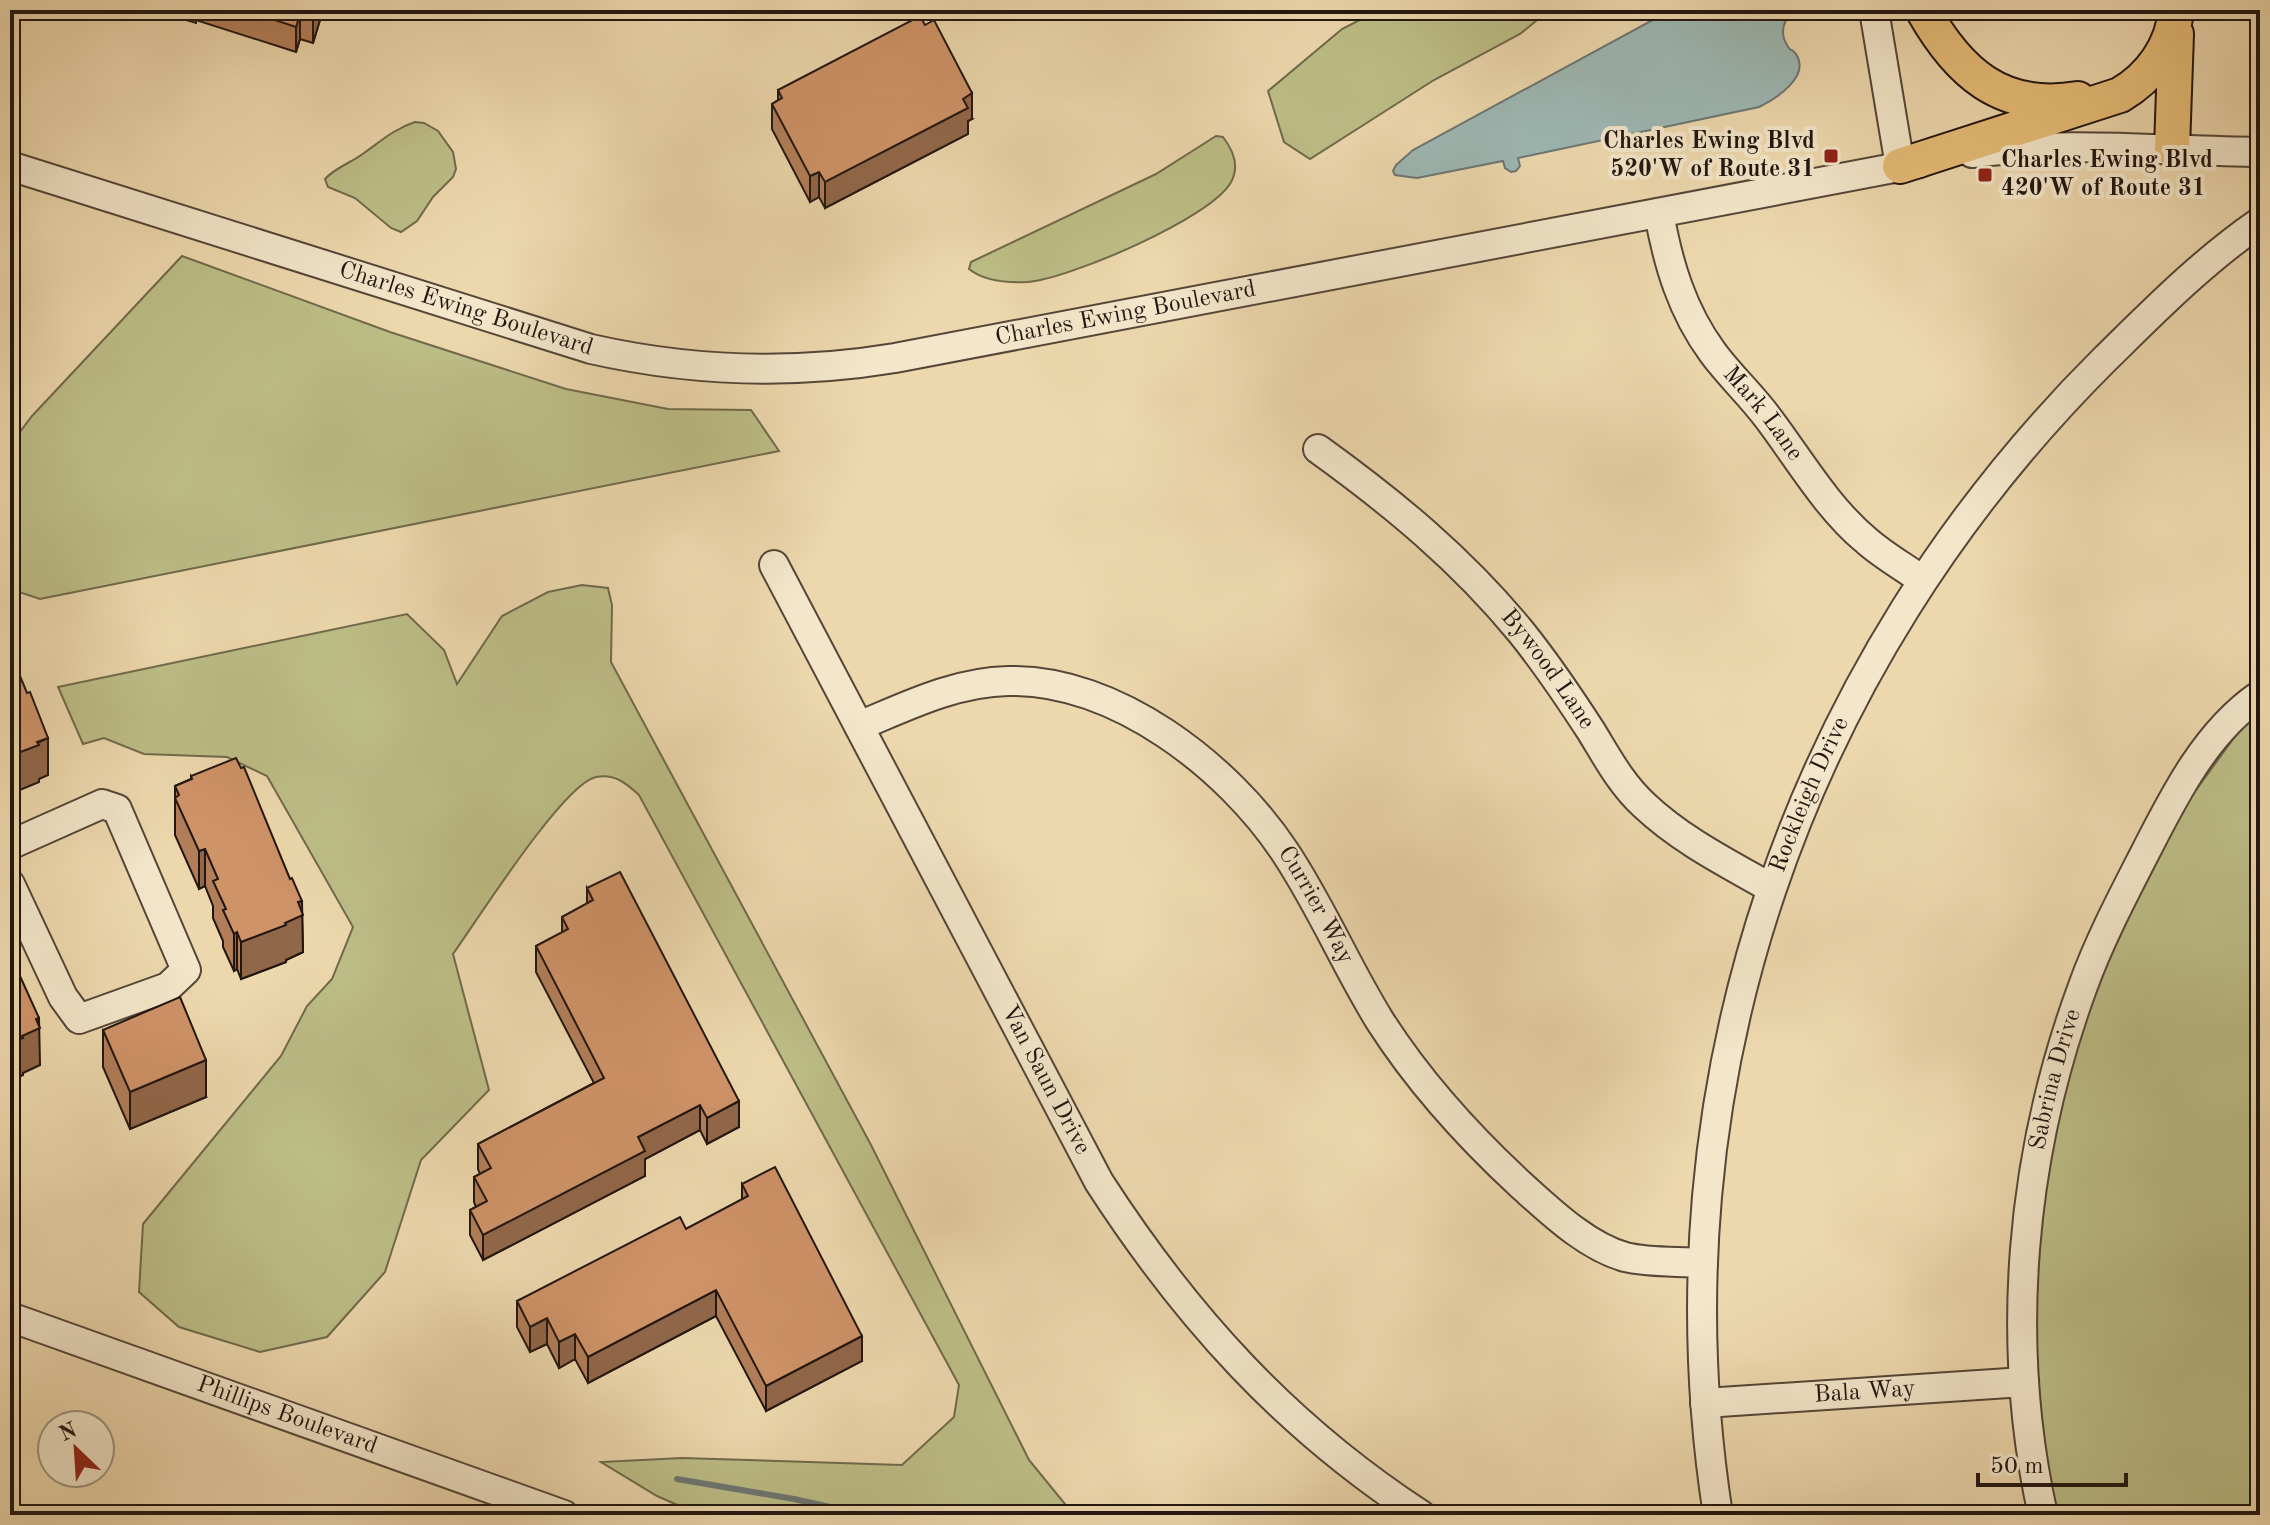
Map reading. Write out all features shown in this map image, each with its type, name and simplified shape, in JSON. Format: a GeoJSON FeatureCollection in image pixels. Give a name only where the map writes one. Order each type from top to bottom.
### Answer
{"type":"FeatureCollection","features":[{"type":"Feature","properties":{"kind":"main road"},"geometry":{"type":"LineString","coordinates":[[1923,10],[1944,46],[1970,73],[2003,92],[2039,101],[2067,101],[2113,89],[2144,68],[2173,25]]}},
{"type":"Feature","properties":{"kind":"main road"},"geometry":{"type":"LineString","coordinates":[[1900,166],[2113,98],[2144,77],[2159,59],[2173,25]]}},
{"type":"Feature","properties":{"kind":"main road"},"geometry":{"type":"LineString","coordinates":[[2172,148],[2173,25]]}},
{"type":"Feature","properties":{"kind":"street"},"geometry":{"type":"LineString","coordinates":[[1874,10],[1900,166]]}},
{"type":"Feature","properties":{"kind":"street","name":"Charles Ewing Boulevard"},"geometry":{"type":"LineString","coordinates":[[10,166],[577,345],[634,359],[721,370],[808,370],[895,358],[2008,148],[2172,148],[2260,152]]}},
{"type":"Feature","properties":{"kind":"street","name":"Mark Lane"},"geometry":{"type":"LineString","coordinates":[[1659,213],[1672,272],[1692,320],[1709,347],[1768,418],[1845,520],[1867,541],[1922,580]]}},
{"type":"Feature","properties":{"kind":"street","name":"Rockleigh Drive"},"geometry":{"type":"LineString","coordinates":[[1718,1515],[1705,1403],[1703,1263],[1708,1181],[1729,1043],[1745,976],[1771,888],[1796,822],[1835,733],[1880,648],[1922,580],[1984,495],[2022,446],[2069,395],[2169,295],[2260,222]]}},
{"type":"Feature","properties":{"kind":"street","name":"Bywood Lane"},"geometry":{"type":"LineString","coordinates":[[1318,449],[1380,493],[1438,543],[1481,586],[1558,681],[1617,774],[1641,803],[1684,838],[1771,888]]}},
{"type":"Feature","properties":{"kind":"street","name":"Van Saun Drive"},"geometry":{"type":"LineString","coordinates":[[774,565],[1099,1182],[1138,1242],[1228,1353],[1279,1404],[1333,1451],[1421,1515]]}},
{"type":"Feature","properties":{"kind":"street","name":"Currier Way"},"geometry":{"type":"LineString","coordinates":[[859,726],[943,692],[973,684],[1008,681],[1074,689],[1147,722],[1222,779],[1255,813],[1308,889],[1351,972],[1382,1023],[1425,1083],[1493,1160],[1540,1202],[1608,1251],[1638,1259],[1703,1263]]}},
{"type":"Feature","properties":{"kind":"street","name":"Sabrina Drive"},"geometry":{"type":"LineString","coordinates":[[2043,1515],[2028,1427],[2022,1312],[2032,1181],[2044,1116],[2083,984],[2128,885],[2216,734],[2236,713],[2260,695]]}},
{"type":"Feature","properties":{"kind":"street"},"geometry":{"type":"LineString","coordinates":[[10,845],[102,804],[117,809],[186,970],[168,987],[79,1019],[63,997],[10,884]]}},
{"type":"Feature","properties":{"kind":"street","name":"Phillips Boulevard"},"geometry":{"type":"LineString","coordinates":[[10,1317],[564,1515]]}},
{"type":"Feature","properties":{"kind":"street","name":"Bala Way"},"geometry":{"type":"LineString","coordinates":[[1705,1403],[2024,1382]]}},
{"type":"Feature","properties":{"kind":"green space"},"geometry":{"type":"Polygon","coordinates":[[[1379,10],[1555,10],[1520,34],[1434,80],[1310,159],[1284,142],[1268,91],[1342,29],[1379,10]]]}},
{"type":"Feature","properties":{"kind":"green space"},"geometry":{"type":"Polygon","coordinates":[[[415,122],[438,131],[453,152],[456,169],[453,177],[433,197],[417,221],[401,232],[391,228],[355,198],[328,187],[325,179],[394,132],[415,122]]]}},
{"type":"Feature","properties":{"kind":"green space"},"geometry":{"type":"Polygon","coordinates":[[[1216,136],[1223,137],[1232,153],[1235,170],[1231,182],[1218,197],[1169,229],[1105,259],[1028,282],[989,279],[969,269],[971,262],[1156,174],[1216,136]]]}},
{"type":"Feature","properties":{"kind":"green space"},"geometry":{"type":"Polygon","coordinates":[[[182,256],[390,332],[566,389],[668,409],[751,410],[779,451],[40,599],[13,590],[10,581],[10,445],[32,416],[182,256]]]}},
{"type":"Feature","properties":{"kind":"green space"},"geometry":{"type":"Polygon","coordinates":[[[582,585],[608,588],[612,605],[611,662],[871,1145],[1029,1460],[1074,1515],[700,1515],[657,1496],[601,1462],[682,1458],[902,1465],[954,1417],[959,1385],[639,795],[614,778],[596,777],[581,785],[563,803],[521,856],[453,954],[489,1090],[421,1160],[385,1272],[327,1337],[260,1352],[179,1327],[139,1292],[143,1224],[281,1056],[307,1006],[332,979],[353,927],[267,776],[227,757],[144,754],[104,738],[83,744],[58,687],[407,614],[444,650],[457,684],[502,616],[548,592],[582,585]]]}},
{"type":"Feature","properties":{"kind":"green space"},"geometry":{"type":"Polygon","coordinates":[[[2260,702],[2260,1515],[2055,1515],[2027,1408],[2038,1144],[2116,900],[2260,702]]]}},
{"type":"Feature","properties":{"kind":"water"},"geometry":{"type":"Polygon","coordinates":[[[1671,10],[1793,10],[1783,31],[1787,45],[1796,54],[1799,63],[1795,79],[1782,93],[1759,107],[1518,158],[1520,166],[1516,171],[1505,168],[1503,161],[1417,178],[1395,175],[1396,165],[1413,150],[1671,10]]]}},
{"type":"Feature","properties":{"kind":"building"},"geometry":{"type":"Polygon","coordinates":[[[244,10],[315,10],[313,18],[300,14],[296,27],[244,10]]]}},
{"type":"Feature","properties":{"kind":"building"},"geometry":{"type":"Polygon","coordinates":[[[920,16],[925,25],[934,20],[972,93],[963,99],[968,108],[825,182],[819,172],[810,176],[772,104],[782,98],[778,90],[920,16]]]}},
{"type":"Feature","properties":{"kind":"building"},"geometry":{"type":"Polygon","coordinates":[[[20,676],[27,693],[30,692],[48,738],[37,742],[39,745],[10,756],[10,679],[20,676]]]}},
{"type":"Feature","properties":{"kind":"building"},"geometry":{"type":"Polygon","coordinates":[[[236,758],[241,768],[244,767],[302,901],[298,902],[303,915],[241,942],[223,910],[226,909],[213,881],[218,879],[205,849],[199,851],[175,798],[179,795],[175,786],[192,779],[191,776],[236,758]]]}},
{"type":"Feature","properties":{"kind":"building"},"geometry":{"type":"Polygon","coordinates":[[[620,872],[739,1101],[707,1118],[700,1105],[638,1137],[645,1151],[483,1235],[470,1210],[487,1201],[474,1177],[491,1168],[478,1144],[604,1078],[536,946],[568,929],[562,917],[593,900],[587,888],[620,872]]]}},
{"type":"Feature","properties":{"kind":"building"},"geometry":{"type":"Polygon","coordinates":[[[10,954],[39,1018],[36,1019],[40,1028],[10,1043],[10,954]]]}},
{"type":"Feature","properties":{"kind":"building"},"geometry":{"type":"Polygon","coordinates":[[[180,997],[206,1060],[130,1092],[103,1030],[180,997]]]}},
{"type":"Feature","properties":{"kind":"building"},"geometry":{"type":"Polygon","coordinates":[[[775,1167],[862,1336],[766,1386],[716,1290],[588,1357],[575,1334],[559,1342],[547,1318],[530,1327],[517,1301],[680,1217],[686,1229],[748,1196],[742,1184],[775,1167]]]}},
{"type":"Feature","properties":{"kind":"waterway"},"geometry":{"type":"LineString","coordinates":[[677,1479],[866,1515]]}},
{"type":"Feature","properties":{"kind":"place","name":"Charles Ewing Blvd 520'W of Route 31"},"geometry":{"type":"Point","coordinates":[1831,156]}},
{"type":"Feature","properties":{"kind":"place","name":"Charles Ewing Blvd 420'W of Route 31"},"geometry":{"type":"Point","coordinates":[1985,175]}}]}
